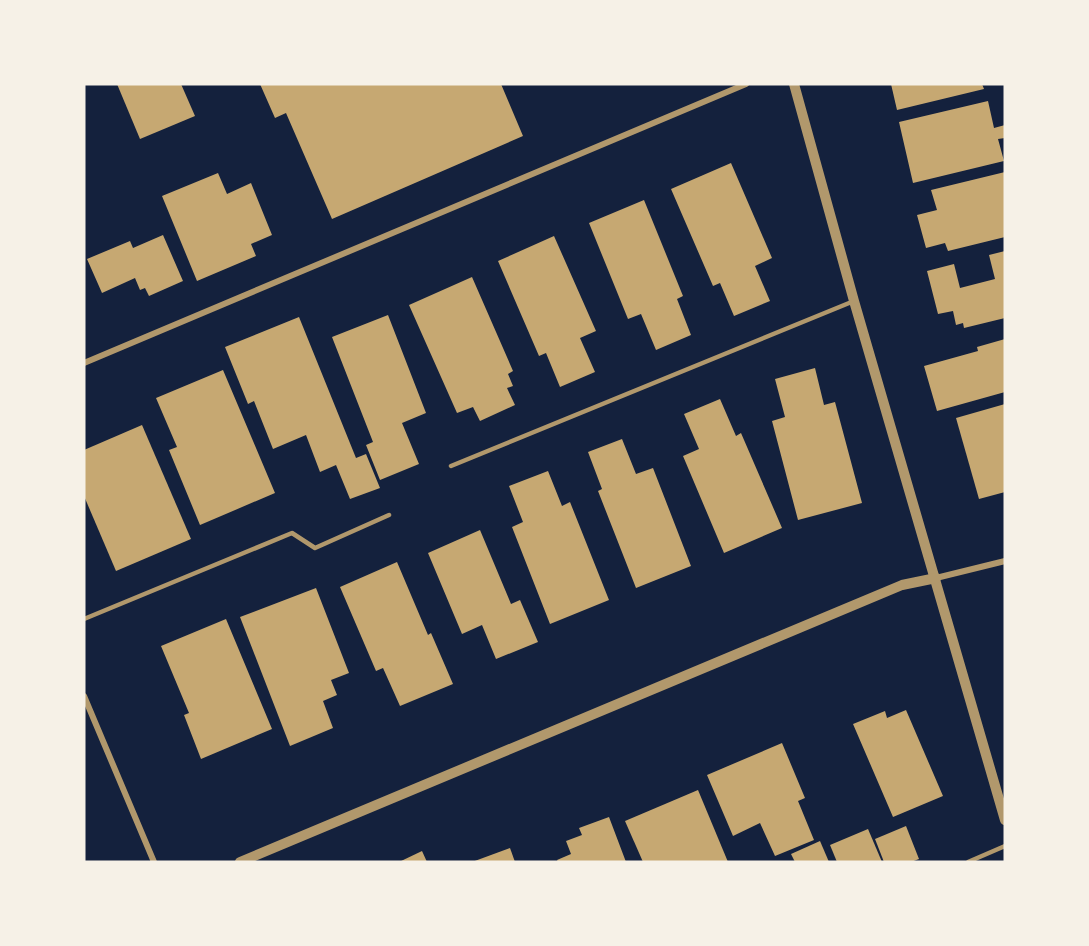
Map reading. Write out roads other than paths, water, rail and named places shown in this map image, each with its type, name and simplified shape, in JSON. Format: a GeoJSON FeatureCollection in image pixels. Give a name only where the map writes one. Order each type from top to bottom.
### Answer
{"type":"FeatureCollection","features":[{"type":"Feature","properties":{"kind":"street"},"geometry":{"type":"LineString","coordinates":[[84,363],[746,84]]}},
{"type":"Feature","properties":{"kind":"street"},"geometry":{"type":"LineString","coordinates":[[794,84],[854,301],[1005,820]]}},
{"type":"Feature","properties":{"kind":"street"},"geometry":{"type":"LineString","coordinates":[[240,862],[902,585],[1005,561]]}},
{"type":"Feature","properties":{"kind":"street"},"geometry":{"type":"LineString","coordinates":[[84,696],[154,862]]}},
{"type":"Feature","properties":{"kind":"lane"},"geometry":{"type":"LineString","coordinates":[[451,466],[854,301]]}},
{"type":"Feature","properties":{"kind":"lane"},"geometry":{"type":"LineString","coordinates":[[84,619],[292,533],[315,548],[389,515]]}},
{"type":"Feature","properties":{"kind":"lane"},"geometry":{"type":"LineString","coordinates":[[968,862],[1005,846]]}}]}
